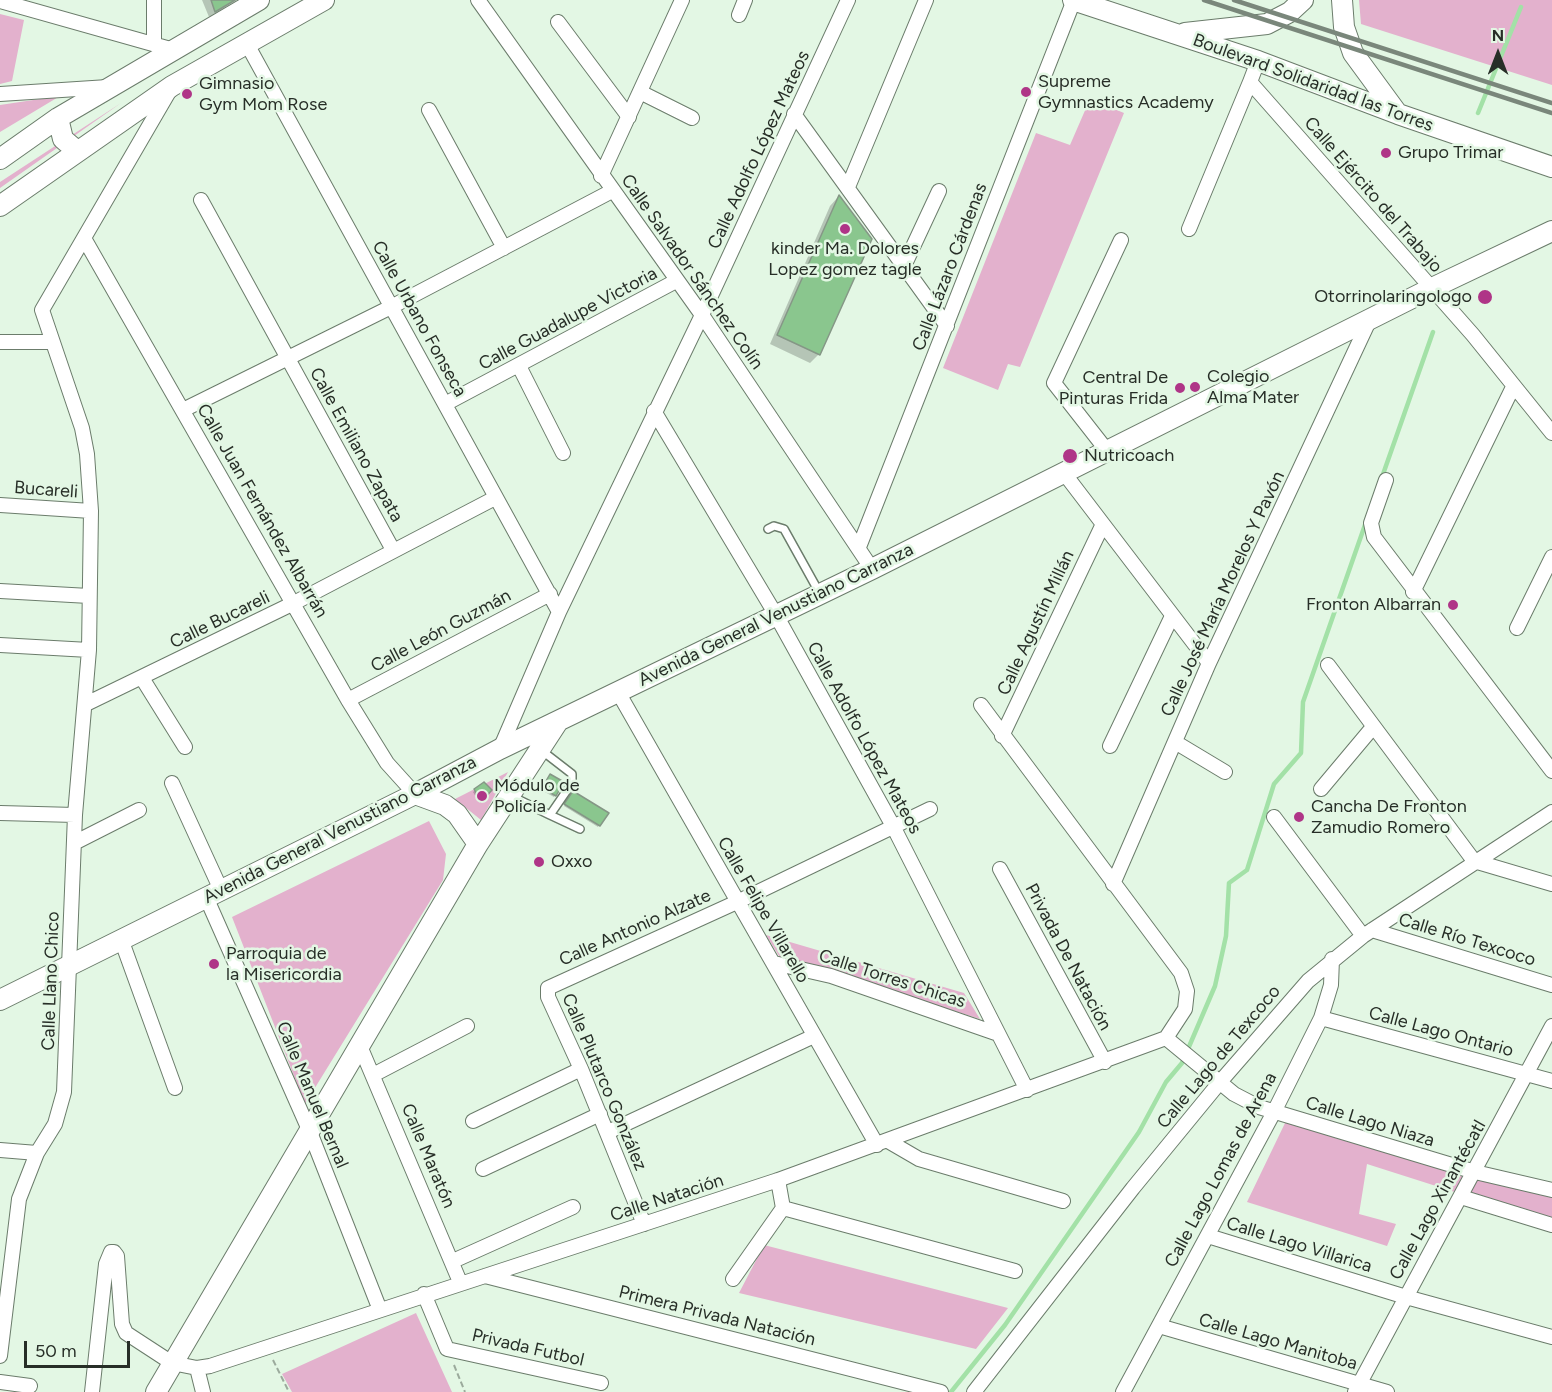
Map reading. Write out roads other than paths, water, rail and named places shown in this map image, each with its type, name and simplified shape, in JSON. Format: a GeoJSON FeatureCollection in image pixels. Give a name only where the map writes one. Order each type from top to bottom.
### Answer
{"type":"FeatureCollection","features":[{"type":"Feature","properties":{"kind":"main road"},"geometry":{"type":"LineString","coordinates":[[0,159],[58,118],[259,0]]}},
{"type":"Feature","properties":{"kind":"main road","name":"Boulevard Solidaridad las Torres"},"geometry":{"type":"LineString","coordinates":[[1074,0],[1258,61],[1550,168]]}},
{"type":"Feature","properties":{"kind":"main road"},"geometry":{"type":"LineString","coordinates":[[1173,34],[1252,28],[1267,24],[1290,12],[1303,0]]}},
{"type":"Feature","properties":{"kind":"main road"},"geometry":{"type":"LineString","coordinates":[[1342,0],[1344,27],[1353,53],[1398,114]]}},
{"type":"Feature","properties":{"kind":"main road"},"geometry":{"type":"LineString","coordinates":[[0,206],[172,86],[248,44],[315,2]]}},
{"type":"Feature","properties":{"kind":"main road"},"geometry":{"type":"LineString","coordinates":[[58,118],[63,139],[77,151]]}},
{"type":"Feature","properties":{"kind":"main road","name":"Avenida General Venustiano Carranza"},"geometry":{"type":"LineString","coordinates":[[0,1000],[415,794],[500,749],[1108,452],[1551,229]]}},
{"type":"Feature","properties":{"kind":"main road"},"geometry":{"type":"LineString","coordinates":[[156,1392],[478,844],[556,723]]}},
{"type":"Feature","properties":{"kind":"main road"},"geometry":{"type":"LineString","coordinates":[[415,794],[445,805],[457,814],[478,844]]}},
{"type":"Feature","properties":{"kind":"street"},"geometry":{"type":"LineString","coordinates":[[154,0],[154,44]]}},
{"type":"Feature","properties":{"kind":"street","name":"Calle Salvador Sánchez Colín"},"geometry":{"type":"LineString","coordinates":[[478,0],[702,315],[872,569]]}},
{"type":"Feature","properties":{"kind":"street"},"geometry":{"type":"LineString","coordinates":[[602,176],[682,0]]}},
{"type":"Feature","properties":{"kind":"street"},"geometry":{"type":"LineString","coordinates":[[739,15],[745,0]]}},
{"type":"Feature","properties":{"kind":"street","name":"Calle Adolfo López Mateos"},"geometry":{"type":"LineString","coordinates":[[500,749],[559,612],[702,315],[848,0]]}},
{"type":"Feature","properties":{"kind":"street"},"geometry":{"type":"LineString","coordinates":[[848,187],[926,0]]}},
{"type":"Feature","properties":{"kind":"street","name":"Calle Lázaro Cárdenas"},"geometry":{"type":"LineString","coordinates":[[859,547],[1074,0]]}},
{"type":"Feature","properties":{"kind":"street"},"geometry":{"type":"LineString","coordinates":[[0,1],[174,50]]}},
{"type":"Feature","properties":{"kind":"street"},"geometry":{"type":"LineString","coordinates":[[558,22],[629,117]]}},
{"type":"Feature","properties":{"kind":"street","name":"Calle Urbano Fonseca"},"geometry":{"type":"LineString","coordinates":[[248,44],[559,612]]}},
{"type":"Feature","properties":{"kind":"street"},"geometry":{"type":"LineString","coordinates":[[1188,229],[1258,61]]}},
{"type":"Feature","properties":{"kind":"street","name":"Calle Ejército del Trabajo"},"geometry":{"type":"LineString","coordinates":[[1250,82],[1430,289],[1473,335],[1552,433]]}},
{"type":"Feature","properties":{"kind":"street"},"geometry":{"type":"LineString","coordinates":[[85,240],[172,86]]}},
{"type":"Feature","properties":{"kind":"street"},"geometry":{"type":"LineString","coordinates":[[0,94],[110,87]]}},
{"type":"Feature","properties":{"kind":"street"},"geometry":{"type":"LineString","coordinates":[[640,92],[692,118]]}},
{"type":"Feature","properties":{"kind":"street"},"geometry":{"type":"LineString","coordinates":[[429,110],[504,248]]}},
{"type":"Feature","properties":{"kind":"street"},"geometry":{"type":"LineString","coordinates":[[794,114],[947,326]]}},
{"type":"Feature","properties":{"kind":"street"},"geometry":{"type":"LineString","coordinates":[[183,410],[391,307],[612,191]]}},
{"type":"Feature","properties":{"kind":"street"},"geometry":{"type":"LineString","coordinates":[[904,266],[939,191]]}},
{"type":"Feature","properties":{"kind":"street","name":"Calle Emiliano Zapata"},"geometry":{"type":"LineString","coordinates":[[201,200],[393,550]]}},
{"type":"Feature","properties":{"kind":"street","name":"Calle Llano Chico"},"geometry":{"type":"LineString","coordinates":[[0,1356],[16,1211],[37,1153],[55,1124],[63,1103],[71,964],[75,815],[89,650],[90,511],[85,440],[51,342],[42,308],[85,240]]}},
{"type":"Feature","properties":{"kind":"street","name":"Calle Juan Fernández Albarrán"},"geometry":{"type":"LineString","coordinates":[[85,240],[348,700],[387,763],[415,794]]}},
{"type":"Feature","properties":{"kind":"street"},"geometry":{"type":"LineString","coordinates":[[1108,452],[1054,383],[1121,240]]}},
{"type":"Feature","properties":{"kind":"street","name":"Calle Guadalupe Victoria"},"geometry":{"type":"LineString","coordinates":[[445,404],[676,281]]}},
{"type":"Feature","properties":{"kind":"street","name":"Calle José María Morelos Y Pavón"},"geometry":{"type":"LineString","coordinates":[[1113,884],[1209,663],[1369,321]]}},
{"type":"Feature","properties":{"kind":"street"},"geometry":{"type":"LineString","coordinates":[[0,342],[51,342]]}},
{"type":"Feature","properties":{"kind":"street"},"geometry":{"type":"LineString","coordinates":[[519,366],[564,453]]}},
{"type":"Feature","properties":{"kind":"street"},"geometry":{"type":"LineString","coordinates":[[1413,592],[1514,387]]}},
{"type":"Feature","properties":{"kind":"street","name":"Calle Adolfo López Mateos"},"geometry":{"type":"LineString","coordinates":[[654,411],[776,615],[893,826],[1028,1090]]}},
{"type":"Feature","properties":{"kind":"street"},"geometry":{"type":"LineString","coordinates":[[1064,473],[1102,526],[1209,663]]}},
{"type":"Feature","properties":{"kind":"street"},"geometry":{"type":"LineString","coordinates":[[1386,480],[1376,502],[1370,529],[1413,592],[1552,771]]}},
{"type":"Feature","properties":{"kind":"street","name":"Calle Bucareli"},"geometry":{"type":"LineString","coordinates":[[86,704],[294,603],[495,498]]}},
{"type":"Feature","properties":{"kind":"street","name":"Bucareli"},"geometry":{"type":"LineString","coordinates":[[0,505],[90,511]]}},
{"type":"Feature","properties":{"kind":"street","name":"Calle Agustín Millán"},"geometry":{"type":"LineString","coordinates":[[1002,736],[1102,526]]}},
{"type":"Feature","properties":{"kind":"street"},"geometry":{"type":"LineString","coordinates":[[1517,628],[1552,557]]}},
{"type":"Feature","properties":{"kind":"street"},"geometry":{"type":"LineString","coordinates":[[0,591],[89,596]]}},
{"type":"Feature","properties":{"kind":"street","name":"Calle León Guzmán"},"geometry":{"type":"LineString","coordinates":[[348,700],[550,594]]}},
{"type":"Feature","properties":{"kind":"street"},"geometry":{"type":"LineString","coordinates":[[1110,746],[1172,616]]}},
{"type":"Feature","properties":{"kind":"street"},"geometry":{"type":"LineString","coordinates":[[0,645],[89,650]]}},
{"type":"Feature","properties":{"kind":"street"},"geometry":{"type":"LineString","coordinates":[[1328,664],[1474,861],[1552,884]]}},
{"type":"Feature","properties":{"kind":"street"},"geometry":{"type":"LineString","coordinates":[[142,678],[185,747]]}},
{"type":"Feature","properties":{"kind":"street","name":"Calle Felipe Villarello"},"geometry":{"type":"LineString","coordinates":[[618,692],[814,1036],[883,1143]]}},
{"type":"Feature","properties":{"kind":"street"},"geometry":{"type":"LineString","coordinates":[[981,705],[1185,982],[1185,1009],[1166,1038]]}},
{"type":"Feature","properties":{"kind":"street"},"geometry":{"type":"LineString","coordinates":[[1321,789],[1373,727]]}},
{"type":"Feature","properties":{"kind":"street"},"geometry":{"type":"LineString","coordinates":[[1175,741],[1225,772]]}},
{"type":"Feature","properties":{"kind":"street","name":"Calle Manuel Bernal"},"geometry":{"type":"LineString","coordinates":[[172,783],[380,1310]]}},
{"type":"Feature","properties":{"kind":"street","name":"Calle Antonio Alzate"},"geometry":{"type":"LineString","coordinates":[[550,986],[737,902],[930,809]]}},
{"type":"Feature","properties":{"kind":"street"},"geometry":{"type":"LineString","coordinates":[[74,843],[139,810]]}},
{"type":"Feature","properties":{"kind":"street","name":"Calle Lago de Texcoco"},"geometry":{"type":"LineString","coordinates":[[974,1392],[1220,1082],[1284,1005],[1332,959],[1368,933],[1474,861],[1552,812]]}},
{"type":"Feature","properties":{"kind":"street"},"geometry":{"type":"LineString","coordinates":[[0,813],[75,815]]}},
{"type":"Feature","properties":{"kind":"street"},"geometry":{"type":"LineString","coordinates":[[1274,817],[1368,933]]}},
{"type":"Feature","properties":{"kind":"street","name":"Privada De Natación"},"geometry":{"type":"LineString","coordinates":[[1000,869],[1105,1062]]}},
{"type":"Feature","properties":{"kind":"street","name":"Calle Río Texcoco"},"geometry":{"type":"LineString","coordinates":[[1368,933],[1552,985]]}},
{"type":"Feature","properties":{"kind":"street"},"geometry":{"type":"LineString","coordinates":[[121,939],[175,1088]]}},
{"type":"Feature","properties":{"kind":"street","name":"Calle Lago Lomas de Arena"},"geometry":{"type":"LineString","coordinates":[[1123,1392],[1274,1112],[1321,1017],[1331,985],[1332,959]]}},
{"type":"Feature","properties":{"kind":"street","name":"Calle Torres Chicas"},"geometry":{"type":"LineString","coordinates":[[774,963],[831,976],[998,1034]]}},
{"type":"Feature","properties":{"kind":"street","name":"Calle Plutarco González"},"geometry":{"type":"LineString","coordinates":[[550,986],[548,997],[608,1132],[644,1224]]}},
{"type":"Feature","properties":{"kind":"street","name":"Calle Lago Ontario"},"geometry":{"type":"LineString","coordinates":[[1321,1017],[1552,1081]]}},
{"type":"Feature","properties":{"kind":"street"},"geometry":{"type":"LineString","coordinates":[[373,1076],[467,1026]]}},
{"type":"Feature","properties":{"kind":"street","name":"Calle Lago Xinantécatl"},"geometry":{"type":"LineString","coordinates":[[1357,1388],[1552,1026]]}},
{"type":"Feature","properties":{"kind":"street"},"geometry":{"type":"LineString","coordinates":[[608,1132],[814,1036]]}},
{"type":"Feature","properties":{"kind":"street","name":"Calle Natación"},"geometry":{"type":"LineString","coordinates":[[172,1363],[197,1368],[222,1364],[267,1350],[460,1282],[778,1180],[1166,1038]]}},
{"type":"Feature","properties":{"kind":"street","name":"Calle Lago Niaza"},"geometry":{"type":"LineString","coordinates":[[1166,1038],[1246,1101],[1274,1112],[1475,1172],[1552,1190]]}},
{"type":"Feature","properties":{"kind":"street","name":"Calle Maratón"},"geometry":{"type":"LineString","coordinates":[[360,1046],[460,1282]]}},
{"type":"Feature","properties":{"kind":"street"},"geometry":{"type":"LineString","coordinates":[[473,1121],[581,1069]]}},
{"type":"Feature","properties":{"kind":"street"},"geometry":{"type":"LineString","coordinates":[[483,1169],[600,1114]]}},
{"type":"Feature","properties":{"kind":"street"},"geometry":{"type":"LineString","coordinates":[[883,1143],[919,1159],[1063,1201]]}},
{"type":"Feature","properties":{"kind":"street"},"geometry":{"type":"LineString","coordinates":[[0,1150],[37,1153]]}},
{"type":"Feature","properties":{"kind":"street"},"geometry":{"type":"LineString","coordinates":[[734,1279],[783,1208],[778,1180]]}},
{"type":"Feature","properties":{"kind":"street"},"geometry":{"type":"LineString","coordinates":[[1461,1197],[1552,1225]]}},
{"type":"Feature","properties":{"kind":"street"},"geometry":{"type":"LineString","coordinates":[[453,1261],[573,1207]]}},
{"type":"Feature","properties":{"kind":"street"},"geometry":{"type":"LineString","coordinates":[[783,1208],[1015,1271]]}},
{"type":"Feature","properties":{"kind":"street","name":"Calle Lago Villarica"},"geometry":{"type":"LineString","coordinates":[[1208,1236],[1406,1297],[1552,1337]]}},
{"type":"Feature","properties":{"kind":"street"},"geometry":{"type":"LineString","coordinates":[[92,1392],[109,1253],[114,1252],[117,1256],[124,1330],[172,1363]]}},
{"type":"Feature","properties":{"kind":"street","name":"Primera Privada Natación"},"geometry":{"type":"LineString","coordinates":[[484,1276],[941,1392]]}},
{"type":"Feature","properties":{"kind":"street","name":"Privada Futbol"},"geometry":{"type":"LineString","coordinates":[[424,1294],[447,1349],[601,1383]]}},
{"type":"Feature","properties":{"kind":"street","name":"Calle Lago Manitoba"},"geometry":{"type":"LineString","coordinates":[[1159,1326],[1357,1388],[1387,1392]]}},
{"type":"Feature","properties":{"kind":"street"},"geometry":{"type":"LineString","coordinates":[[197,1368],[203,1392]]}},
{"type":"Feature","properties":{"kind":"street"},"geometry":{"type":"LineString","coordinates":[[0,1382],[30,1386]]}},
{"type":"Feature","properties":{"kind":"lane"},"geometry":{"type":"LineString","coordinates":[[768,529],[774,526],[784,529],[820,594]]}},
{"type":"Feature","properties":{"kind":"lane"},"geometry":{"type":"LineString","coordinates":[[540,749],[573,777],[572,783],[550,815]]}},
{"type":"Feature","properties":{"kind":"lane"},"geometry":{"type":"LineString","coordinates":[[509,795],[580,829]]}},
{"type":"Feature","properties":{"kind":"waterway"},"geometry":{"type":"LineString","coordinates":[[1478,113],[1521,7]]}},
{"type":"Feature","properties":{"kind":"waterway"},"geometry":{"type":"LineString","coordinates":[[1381,480],[1433,332]]}},
{"type":"Feature","properties":{"kind":"waterway"},"geometry":{"type":"LineString","coordinates":[[951,1392],[1005,1325],[1139,1132],[1166,1082],[1182,1063],[1215,986],[1226,936],[1229,883],[1247,870],[1274,784],[1301,753],[1303,702],[1366,522]]}},
{"type":"Feature","properties":{"kind":"railway"},"geometry":{"type":"LineString","coordinates":[[1204,0],[1552,113]]}},
{"type":"Feature","properties":{"kind":"railway"},"geometry":{"type":"LineString","coordinates":[[1234,0],[1552,103]]}},
{"type":"Feature","properties":{"kind":"place","name":"Supreme Gymnastics Academy"},"geometry":{"type":"Point","coordinates":[1026,92]}},
{"type":"Feature","properties":{"kind":"place","name":"Gimnasio Gym Mom Rose"},"geometry":{"type":"Point","coordinates":[187,94]}},
{"type":"Feature","properties":{"kind":"place","name":"Grupo Trimar"},"geometry":{"type":"Point","coordinates":[1386,153]}},
{"type":"Feature","properties":{"kind":"place","name":"kinder Ma. Dolores Lopez gomez tagle"},"geometry":{"type":"Point","coordinates":[845,229]}},
{"type":"Feature","properties":{"kind":"place","name":"Otorrinolaringologo"},"geometry":{"type":"Point","coordinates":[1485,297]}},
{"type":"Feature","properties":{"kind":"place","name":"Colegio Alma Mater"},"geometry":{"type":"Point","coordinates":[1195,387]}},
{"type":"Feature","properties":{"kind":"place","name":"Central De Pinturas Frida"},"geometry":{"type":"Point","coordinates":[1180,388]}},
{"type":"Feature","properties":{"kind":"place","name":"Nutricoach"},"geometry":{"type":"Point","coordinates":[1070,456]}},
{"type":"Feature","properties":{"kind":"place","name":"Fronton Albarran"},"geometry":{"type":"Point","coordinates":[1453,605]}},
{"type":"Feature","properties":{"kind":"place","name":"Módulo de Policía"},"geometry":{"type":"Point","coordinates":[482,796]}},
{"type":"Feature","properties":{"kind":"place","name":"Cancha De Fronton Zamudio Romero"},"geometry":{"type":"Point","coordinates":[1299,817]}},
{"type":"Feature","properties":{"kind":"place","name":"Oxxo"},"geometry":{"type":"Point","coordinates":[539,862]}},
{"type":"Feature","properties":{"kind":"place","name":"Parroquia de la Misericordia"},"geometry":{"type":"Point","coordinates":[214,964]}}]}
